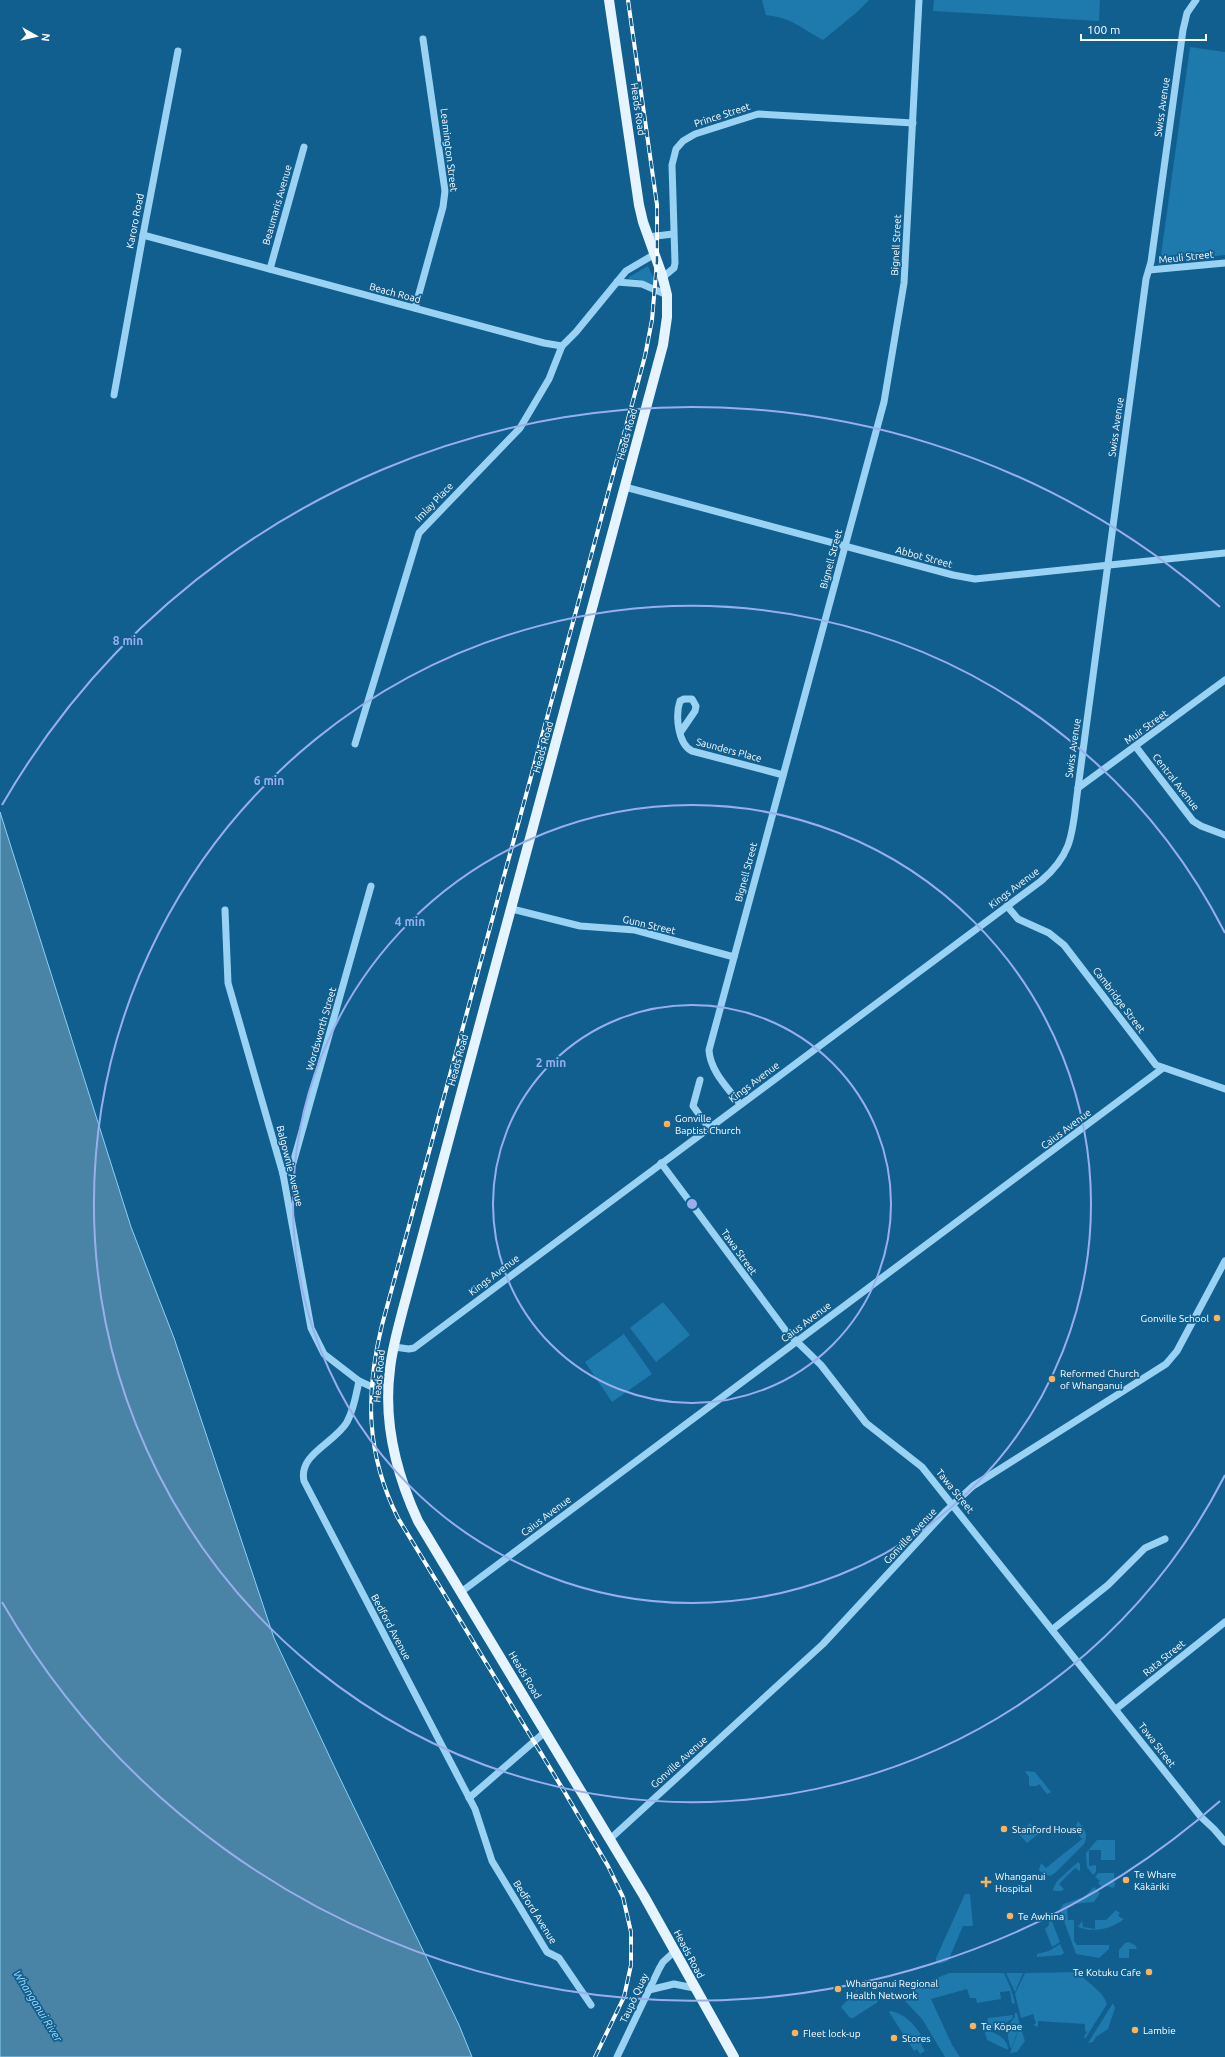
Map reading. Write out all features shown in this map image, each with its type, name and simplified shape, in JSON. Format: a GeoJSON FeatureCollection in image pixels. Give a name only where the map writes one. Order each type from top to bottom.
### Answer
{"type":"FeatureCollection","features":[{"type":"Feature","properties":{"kind":"main road","name":"Heads Road"},"geometry":{"type":"LineString","coordinates":[[609,0],[640,205],[648,237],[663,277],[667,295],[667,317],[663,345],[394,1347],[388,1386],[391,1439],[400,1477],[418,1521],[610,1839],[734,2057]]}},
{"type":"Feature","properties":{"kind":"street","name":"Bignell Street"},"geometry":{"type":"LineString","coordinates":[[740,1104],[714,1070],[710,1062],[709,1050],[884,402],[904,283],[920,0]]}},
{"type":"Feature","properties":{"kind":"street","name":"Swiss Avenue"},"geometry":{"type":"LineString","coordinates":[[1062,859],[1070,843],[1107,566],[1184,21],[1187,13],[1196,0]]}},
{"type":"Feature","properties":{"kind":"street","name":"Leamington Street"},"geometry":{"type":"LineString","coordinates":[[415,308],[443,207],[445,191],[423,39]]}},
{"type":"Feature","properties":{"kind":"street","name":"Karoro Road"},"geometry":{"type":"LineString","coordinates":[[114,395],[178,51]]}},
{"type":"Feature","properties":{"kind":"street","name":"Prince Street"},"geometry":{"type":"LineString","coordinates":[[663,277],[674,268],[672,165],[676,149],[683,141],[695,134],[758,114],[913,123]]}},
{"type":"Feature","properties":{"kind":"street","name":"Beaumaris Avenue"},"geometry":{"type":"LineString","coordinates":[[270,269],[304,147]]}},
{"type":"Feature","properties":{"kind":"street"},"geometry":{"type":"LineString","coordinates":[[648,237],[673,234]]}},
{"type":"Feature","properties":{"kind":"street","name":"Beach Road"},"geometry":{"type":"LineString","coordinates":[[143,235],[544,343],[562,346]]}},
{"type":"Feature","properties":{"kind":"street"},"geometry":{"type":"LineString","coordinates":[[562,346],[576,332],[626,271],[655,254]]}},
{"type":"Feature","properties":{"kind":"street","name":"Meuli Street"},"geometry":{"type":"LineString","coordinates":[[1149,270],[1225,263]]}},
{"type":"Feature","properties":{"kind":"street"},"geometry":{"type":"LineString","coordinates":[[617,282],[642,284],[667,295]]}},
{"type":"Feature","properties":{"kind":"street","name":"Imlay Place"},"geometry":{"type":"LineString","coordinates":[[355,744],[419,533],[520,428],[549,379],[562,346]]}},
{"type":"Feature","properties":{"kind":"street","name":"Abbot Street"},"geometry":{"type":"LineString","coordinates":[[625,487],[953,575],[975,579],[1225,553]]}},
{"type":"Feature","properties":{"kind":"street","name":"Muir Street"},"geometry":{"type":"LineString","coordinates":[[1078,788],[1225,680]]}},
{"type":"Feature","properties":{"kind":"street","name":"Saunders Place"},"geometry":{"type":"LineString","coordinates":[[680,733],[681,741],[686,748],[692,751],[783,775]]}},
{"type":"Feature","properties":{"kind":"street","name":"Central Avenue"},"geometry":{"type":"LineString","coordinates":[[1136,746],[1193,821],[1201,826],[1225,835]]}},
{"type":"Feature","properties":{"kind":"street","name":"Kings Avenue"},"geometry":{"type":"LineString","coordinates":[[394,1347],[409,1349],[414,1348],[1047,876],[1062,859]]}},
{"type":"Feature","properties":{"kind":"street","name":"Wordsworth Street"},"geometry":{"type":"LineString","coordinates":[[284,1174],[293,1163],[371,886]]}},
{"type":"Feature","properties":{"kind":"street","name":"Cambridge Street"},"geometry":{"type":"LineString","coordinates":[[1007,906],[1018,919],[1049,933],[1064,945],[1156,1065],[1225,1089]]}},
{"type":"Feature","properties":{"kind":"street","name":"Gunn Street"},"geometry":{"type":"LineString","coordinates":[[512,909],[580,926],[635,930],[734,957]]}},
{"type":"Feature","properties":{"kind":"street","name":"Balgownie Avenue"},"geometry":{"type":"LineString","coordinates":[[225,910],[228,983],[284,1174],[313,1333],[324,1354],[359,1381],[370,1386],[388,1386]]}},
{"type":"Feature","properties":{"kind":"street","name":"Caius Avenue"},"geometry":{"type":"LineString","coordinates":[[461,1592],[1164,1068]]}},
{"type":"Feature","properties":{"kind":"street"},"geometry":{"type":"LineString","coordinates":[[700,1080],[693,1106],[709,1128]]}},
{"type":"Feature","properties":{"kind":"street","name":"Tawa Street"},"geometry":{"type":"LineString","coordinates":[[661,1163],[774,1316],[796,1342],[821,1365],[866,1423],[922,1467],[1201,1816],[1225,1842]]}},
{"type":"Feature","properties":{"kind":"street","name":"Gonville Avenue"},"geometry":{"type":"LineString","coordinates":[[610,1839],[823,1644],[953,1504],[986,1476],[1166,1364],[1177,1351],[1225,1261]]}},
{"type":"Feature","properties":{"kind":"street","name":"Bedford Avenue"},"geometry":{"type":"LineString","coordinates":[[359,1381],[352,1411],[347,1422],[340,1433],[305,1464],[303,1475],[309,1490],[476,1809],[492,1861],[547,1952],[559,1958],[591,2005]]}},
{"type":"Feature","properties":{"kind":"street"},"geometry":{"type":"LineString","coordinates":[[1053,1629],[1108,1585],[1145,1548],[1165,1539]]}},
{"type":"Feature","properties":{"kind":"street","name":"Rata Street"},"geometry":{"type":"LineString","coordinates":[[1116,1709],[1225,1622]]}},
{"type":"Feature","properties":{"kind":"street"},"geometry":{"type":"LineString","coordinates":[[469,1798],[545,1732]]}},
{"type":"Feature","properties":{"kind":"street","name":"Taupō Quay"},"geometry":{"type":"LineString","coordinates":[[617,2057],[663,1962],[675,1951]]}},
{"type":"Feature","properties":{"kind":"street"},"geometry":{"type":"LineString","coordinates":[[649,1990],[674,1984],[694,1988]]}},
{"type":"Feature","properties":{"kind":"shaded area"},"geometry":{"type":"Polygon","coordinates":[[[762,0],[869,0],[823,40],[790,21],[775,16],[766,15],[762,0]]]}},
{"type":"Feature","properties":{"kind":"shaded area"},"geometry":{"type":"Polygon","coordinates":[[[934,0],[1100,0],[1099,21],[933,11],[934,0]]]}},
{"type":"Feature","properties":{"kind":"shaded area"},"geometry":{"type":"Polygon","coordinates":[[[1190,47],[1225,52],[1225,255],[1160,262],[1190,47]]]}},
{"type":"Feature","properties":{"kind":"shaded area"},"geometry":{"type":"Polygon","coordinates":[[[648,266],[653,277],[653,284],[641,280],[629,279],[629,277],[648,266]]]}},
{"type":"Feature","properties":{"kind":"shaded area"},"geometry":{"type":"Polygon","coordinates":[[[663,1302],[690,1335],[656,1362],[630,1328],[663,1302]]]}},
{"type":"Feature","properties":{"kind":"shaded area"},"geometry":{"type":"Polygon","coordinates":[[[624,1334],[652,1374],[612,1402],[585,1362],[624,1334]]]}},
{"type":"Feature","properties":{"kind":"shaded area"},"geometry":{"type":"Polygon","coordinates":[[[1025,1772],[1035,1772],[1051,1792],[1047,1794],[1039,1784],[1037,1786],[1029,1786],[1029,1777],[1025,1772]]]}},
{"type":"Feature","properties":{"kind":"shaded area"},"geometry":{"type":"Polygon","coordinates":[[[1078,1821],[1086,1834],[1084,1844],[1055,1873],[1050,1876],[1043,1874],[1039,1870],[1041,1863],[1046,1868],[1082,1839],[1078,1834],[1081,1832],[1076,1826],[1078,1821]]]}},
{"type":"Feature","properties":{"kind":"shaded area"},"geometry":{"type":"Polygon","coordinates":[[[1030,1823],[1038,1834],[1027,1843],[1018,1833],[1030,1823]]]}},
{"type":"Feature","properties":{"kind":"shaded area"},"geometry":{"type":"Polygon","coordinates":[[[1097,1840],[1115,1840],[1115,1860],[1101,1860],[1101,1850],[1089,1850],[1089,1866],[1096,1865],[1096,1872],[1093,1875],[1087,1867],[1086,1853],[1097,1840]]]}},
{"type":"Feature","properties":{"kind":"shaded area"},"geometry":{"type":"Polygon","coordinates":[[[1078,1862],[1080,1864],[1080,1871],[1075,1868],[1059,1884],[1064,1889],[1062,1891],[1054,1891],[1053,1889],[1057,1881],[1078,1862]]]}},
{"type":"Feature","properties":{"kind":"shaded area"},"geometry":{"type":"Polygon","coordinates":[[[1098,1873],[1114,1873],[1115,1886],[1113,1888],[1107,1886],[1102,1887],[1098,1883],[1100,1881],[1095,1877],[1098,1873]]]}},
{"type":"Feature","properties":{"kind":"shaded area"},"geometry":{"type":"Polygon","coordinates":[[[1094,1887],[1100,1893],[1094,1902],[1067,1906],[1068,1920],[1074,1920],[1074,1941],[1077,1945],[1109,1945],[1109,1949],[1099,1958],[1076,1954],[1060,1910],[1063,1904],[1084,1897],[1094,1887]]]}},
{"type":"Feature","properties":{"kind":"shaded area"},"geometry":{"type":"Polygon","coordinates":[[[965,1894],[970,1894],[973,1926],[963,1926],[948,1961],[939,1964],[936,1962],[936,1958],[965,1894]]]}},
{"type":"Feature","properties":{"kind":"shaded area"},"geometry":{"type":"Polygon","coordinates":[[[1116,1910],[1120,1913],[1118,1916],[1124,1919],[1108,1928],[1090,1930],[1078,1927],[1082,1921],[1083,1927],[1095,1929],[1095,1920],[1106,1920],[1116,1910]]]}},
{"type":"Feature","properties":{"kind":"shaded area"},"geometry":{"type":"Polygon","coordinates":[[[1048,1911],[1060,1942],[1052,1947],[1045,1929],[1049,1925],[1048,1911]]]}},
{"type":"Feature","properties":{"kind":"shaded area"},"geometry":{"type":"Polygon","coordinates":[[[1129,1942],[1135,1945],[1137,1949],[1129,1949],[1129,1958],[1119,1958],[1119,1950],[1125,1943],[1129,1942]]]}},
{"type":"Feature","properties":{"kind":"shaded area"},"geometry":{"type":"Polygon","coordinates":[[[1060,1944],[1064,1953],[1061,1955],[1037,1957],[1037,1954],[1049,1951],[1060,1944]]]}},
{"type":"Feature","properties":{"kind":"shaded area"},"geometry":{"type":"Polygon","coordinates":[[[1078,1972],[1102,1994],[1107,2004],[1085,2039],[1084,2036],[1087,2032],[1085,2031],[1085,2024],[1038,2021],[1038,2027],[1033,2025],[1036,2023],[1033,2014],[1021,2018],[1015,1994],[1025,1973],[1078,1972]]]}},
{"type":"Feature","properties":{"kind":"shaded area"},"geometry":{"type":"Polygon","coordinates":[[[950,1973],[1004,1973],[1015,2003],[1012,2004],[1010,1991],[1000,1992],[1001,1999],[977,2003],[976,1998],[970,1998],[967,1989],[931,1999],[952,2045],[960,2057],[945,2057],[922,2019],[905,2001],[912,1992],[918,1988],[932,1980],[950,1973]]]}},
{"type":"Feature","properties":{"kind":"shaded area"},"geometry":{"type":"Polygon","coordinates":[[[1006,1973],[1023,1973],[1015,1992],[1006,1973]]]}},
{"type":"Feature","properties":{"kind":"shaded area"},"geometry":{"type":"Polygon","coordinates":[[[861,1986],[855,1994],[860,2000],[867,1994],[871,1998],[874,1996],[878,2002],[853,2018],[850,2018],[841,2007],[861,1986]]]}},
{"type":"Feature","properties":{"kind":"shaded area"},"geometry":{"type":"Polygon","coordinates":[[[1113,2003],[1115,2008],[1108,2029],[1096,2037],[1093,2042],[1088,2043],[1113,2003]]]}},
{"type":"Feature","properties":{"kind":"shaded area"},"geometry":{"type":"Polygon","coordinates":[[[891,2011],[902,2015],[915,2026],[925,2041],[921,2044],[925,2051],[920,2054],[917,2049],[914,2051],[889,2012],[891,2011]]]}},
{"type":"Feature","properties":{"kind":"shaded area"},"geometry":{"type":"Polygon","coordinates":[[[1015,2013],[1017,2013],[1020,2025],[1011,2049],[1008,2031],[1015,2013]]]}},
{"type":"Feature","properties":{"kind":"shaded area"},"geometry":{"type":"Polygon","coordinates":[[[1013,2015],[1012,2019],[1007,2022],[1000,2032],[986,2025],[988,2018],[1013,2015]]]}},
{"type":"Feature","properties":{"kind":"shaded area"},"geometry":{"type":"Polygon","coordinates":[[[1020,2026],[1025,2041],[1017,2052],[1010,2053],[1020,2026]]]}},
{"type":"Feature","properties":{"kind":"shaded area"},"geometry":{"type":"Polygon","coordinates":[[[989,2031],[999,2035],[1004,2040],[1008,2046],[1008,2050],[987,2040],[985,2032],[989,2031]]]}},
{"type":"Feature","properties":{"kind":"water","name":"Whanganui River"},"geometry":{"type":"Polygon","coordinates":[[[0,812],[131,1227],[174,1338],[274,1638],[459,2025],[472,2057],[0,2057],[0,812]]]}},
{"type":"Feature","properties":{"kind":"railway"},"geometry":{"type":"LineString","coordinates":[[595,2057],[624,1997],[631,1965],[631,1932],[623,1897],[608,1866],[564,1791],[398,1518],[387,1494],[374,1447],[371,1400],[376,1350],[382,1325],[645,356],[652,320],[657,261],[657,205],[628,0]]}},
{"type":"Feature","properties":{"kind":"place","name":"Gonville Baptist Church"},"geometry":{"type":"Point","coordinates":[667,1124]}},
{"type":"Feature","properties":{"kind":"place","name":"Gonville School"},"geometry":{"type":"Point","coordinates":[1217,1318]}},
{"type":"Feature","properties":{"kind":"place","name":"Reformed Church of Whanganui"},"geometry":{"type":"Point","coordinates":[1052,1379]}},
{"type":"Feature","properties":{"kind":"place","name":"Stanford House"},"geometry":{"type":"Point","coordinates":[1004,1829]}},
{"type":"Feature","properties":{"kind":"place","name":"Te Whare Kākāriki"},"geometry":{"type":"Point","coordinates":[1126,1880]}},
{"type":"Feature","properties":{"kind":"place","name":"Whanganui Hospital"},"geometry":{"type":"Point","coordinates":[986,1882]}},
{"type":"Feature","properties":{"kind":"place","name":"Te Awhina"},"geometry":{"type":"Point","coordinates":[1010,1916]}},
{"type":"Feature","properties":{"kind":"place","name":"Te Kotuku Cafe"},"geometry":{"type":"Point","coordinates":[1149,1972]}},
{"type":"Feature","properties":{"kind":"place","name":"Whanganui Regional Health Network"},"geometry":{"type":"Point","coordinates":[838,1989]}},
{"type":"Feature","properties":{"kind":"place","name":"Te Kōpae"},"geometry":{"type":"Point","coordinates":[973,2026]}},
{"type":"Feature","properties":{"kind":"place","name":"Lambie"},"geometry":{"type":"Point","coordinates":[1135,2030]}},
{"type":"Feature","properties":{"kind":"place","name":"Fleet lock-up"},"geometry":{"type":"Point","coordinates":[795,2033]}},
{"type":"Feature","properties":{"kind":"place","name":"Stores"},"geometry":{"type":"Point","coordinates":[894,2038]}}]}
